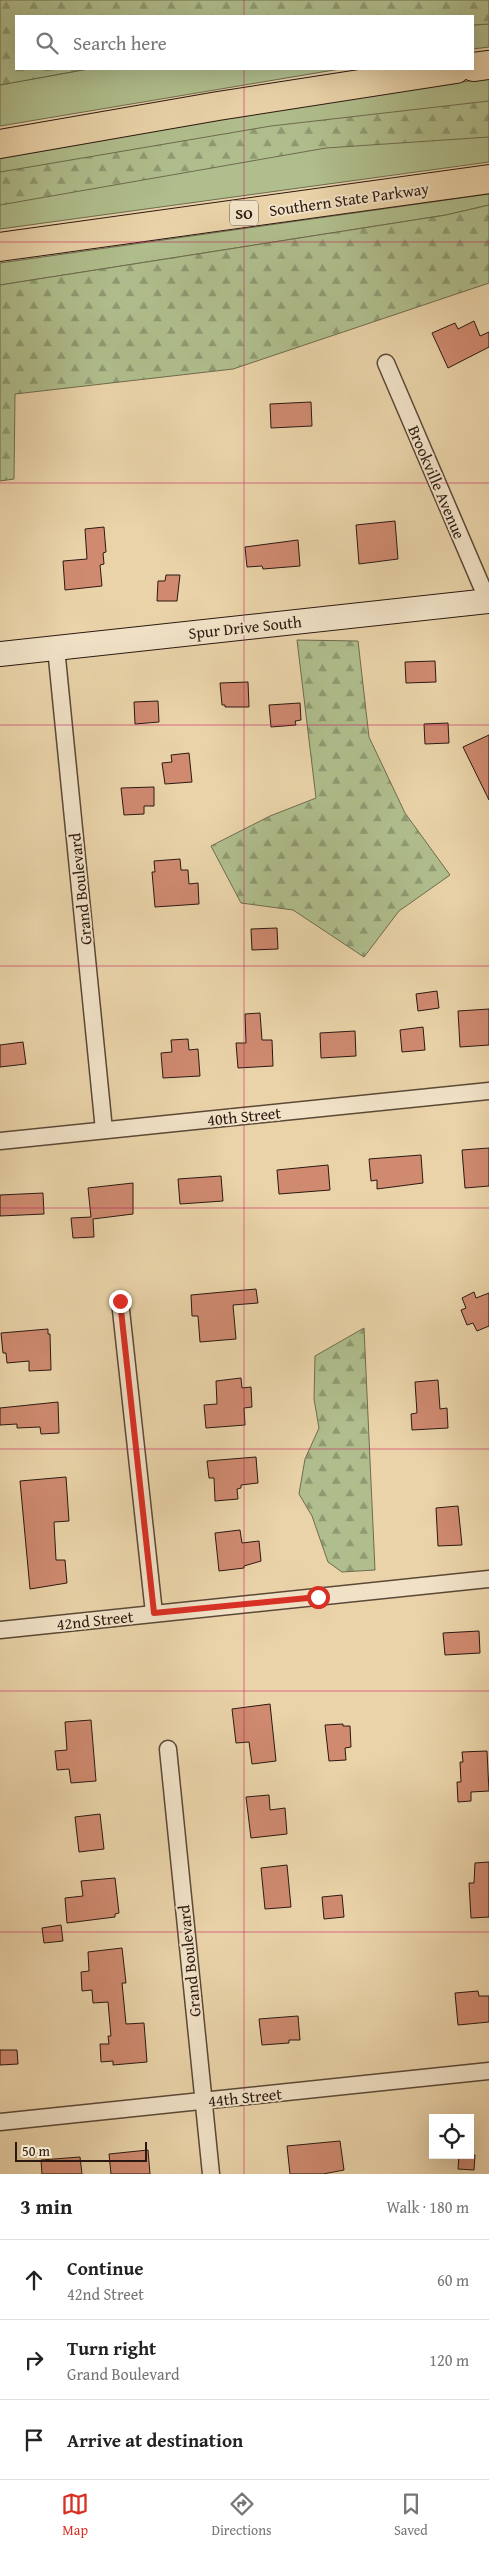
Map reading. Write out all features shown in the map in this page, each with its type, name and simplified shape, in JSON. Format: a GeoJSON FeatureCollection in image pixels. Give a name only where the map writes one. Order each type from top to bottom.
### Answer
{"type":"FeatureCollection","features":[{"type":"Feature","properties":{"kind":"highway"},"geometry":{"type":"LineString","coordinates":[[474,67],[489,65]]}},
{"type":"Feature","properties":{"kind":"highway"},"geometry":{"type":"LineString","coordinates":[[0,144],[218,106],[450,70]]}},
{"type":"Feature","properties":{"kind":"highway","name":"Southern State Parkway"},"geometry":{"type":"LineString","coordinates":[[0,247],[489,179]]}},
{"type":"Feature","properties":{"kind":"street","name":"Brookville Avenue"},"geometry":{"type":"LineString","coordinates":[[386,363],[488,601]]}},
{"type":"Feature","properties":{"kind":"street","name":"Spur Drive South"},"geometry":{"type":"LineString","coordinates":[[0,654],[488,601]]}},
{"type":"Feature","properties":{"kind":"street","name":"Grand Boulevard"},"geometry":{"type":"LineString","coordinates":[[56,648],[104,1130]]}},
{"type":"Feature","properties":{"kind":"street","name":"40th Street"},"geometry":{"type":"LineString","coordinates":[[0,1141],[489,1091]]}},
{"type":"Feature","properties":{"kind":"street"},"geometry":{"type":"LineString","coordinates":[[120,1301],[154,1613]]}},
{"type":"Feature","properties":{"kind":"street","name":"42nd Street"},"geometry":{"type":"LineString","coordinates":[[0,1630],[489,1579]]}},
{"type":"Feature","properties":{"kind":"street","name":"Grand Boulevard"},"geometry":{"type":"LineString","coordinates":[[168,1749],[212,2174]]}},
{"type":"Feature","properties":{"kind":"street","name":"44th Street"},"geometry":{"type":"LineString","coordinates":[[0,2122],[489,2071]]}},
{"type":"Feature","properties":{"kind":"green space"},"geometry":{"type":"Polygon","coordinates":[[[0,0],[489,0],[489,24],[474,25],[474,15],[15,15],[15,70],[82,70],[0,85],[0,0]]]}},
{"type":"Feature","properties":{"kind":"green space"},"geometry":{"type":"Polygon","coordinates":[[[489,24],[489,47],[474,49],[474,25],[489,24]]]}},
{"type":"Feature","properties":{"kind":"green space"},"geometry":{"type":"Polygon","coordinates":[[[82,70],[334,70],[0,126],[0,85],[82,70]]]}},
{"type":"Feature","properties":{"kind":"green space"},"geometry":{"type":"Polygon","coordinates":[[[489,78],[489,162],[0,229],[0,158],[205,121],[489,78]]]}},
{"type":"Feature","properties":{"kind":"green space"},"geometry":{"type":"Polygon","coordinates":[[[489,101],[489,137],[326,148],[0,205],[0,172],[271,126],[489,101]]]}},
{"type":"Feature","properties":{"kind":"green space"},"geometry":{"type":"Polygon","coordinates":[[[489,194],[489,205],[446,215],[0,285],[0,263],[489,194]]]}},
{"type":"Feature","properties":{"kind":"green space"},"geometry":{"type":"Polygon","coordinates":[[[489,205],[489,283],[233,369],[15,394],[14,479],[0,481],[0,285],[446,215],[489,205]]]}},
{"type":"Feature","properties":{"kind":"green space"},"geometry":{"type":"Polygon","coordinates":[[[297,640],[358,641],[369,737],[405,813],[450,875],[399,911],[364,957],[293,910],[241,903],[211,846],[270,816],[316,798],[297,640]]]}},
{"type":"Feature","properties":{"kind":"green space"},"geometry":{"type":"Polygon","coordinates":[[[364,1328],[375,1570],[342,1572],[328,1562],[312,1516],[299,1494],[305,1459],[319,1428],[314,1399],[315,1356],[364,1328]]]}},
{"type":"Feature","properties":{"kind":"building"},"geometry":{"type":"Polygon","coordinates":[[[474,321],[480,336],[489,332],[489,347],[448,368],[432,333],[455,323],[458,329],[474,321]]]}},
{"type":"Feature","properties":{"kind":"building"},"geometry":{"type":"Polygon","coordinates":[[[311,402],[312,426],[271,428],[270,404],[311,402]]]}},
{"type":"Feature","properties":{"kind":"building"},"geometry":{"type":"Polygon","coordinates":[[[395,521],[398,559],[359,564],[356,525],[395,521]]]}},
{"type":"Feature","properties":{"kind":"building"},"geometry":{"type":"Polygon","coordinates":[[[104,527],[106,552],[103,553],[104,564],[100,565],[102,586],[65,590],[63,561],[87,559],[85,529],[104,527]]]}},
{"type":"Feature","properties":{"kind":"building"},"geometry":{"type":"Polygon","coordinates":[[[298,540],[300,566],[263,569],[262,566],[247,567],[245,547],[298,540]]]}},
{"type":"Feature","properties":{"kind":"building"},"geometry":{"type":"Polygon","coordinates":[[[166,575],[180,575],[177,601],[157,601],[158,581],[165,581],[166,575]]]}},
{"type":"Feature","properties":{"kind":"building"},"geometry":{"type":"Polygon","coordinates":[[[435,661],[436,682],[406,683],[405,662],[435,661]]]}},
{"type":"Feature","properties":{"kind":"building"},"geometry":{"type":"Polygon","coordinates":[[[248,682],[249,707],[225,707],[225,705],[222,705],[220,683],[248,682]]]}},
{"type":"Feature","properties":{"kind":"building"},"geometry":{"type":"Polygon","coordinates":[[[158,701],[159,722],[135,724],[134,702],[158,701]]]}},
{"type":"Feature","properties":{"kind":"building"},"geometry":{"type":"Polygon","coordinates":[[[300,703],[301,720],[295,721],[296,725],[271,727],[269,705],[300,703]]]}},
{"type":"Feature","properties":{"kind":"building"},"geometry":{"type":"Polygon","coordinates":[[[448,723],[449,743],[425,744],[424,724],[448,723]]]}},
{"type":"Feature","properties":{"kind":"building"},"geometry":{"type":"Polygon","coordinates":[[[489,735],[489,800],[463,747],[489,735]]]}},
{"type":"Feature","properties":{"kind":"building"},"geometry":{"type":"Polygon","coordinates":[[[189,753],[192,782],[165,784],[162,763],[172,762],[171,755],[189,753]]]}},
{"type":"Feature","properties":{"kind":"building"},"geometry":{"type":"Polygon","coordinates":[[[154,787],[154,806],[144,806],[144,814],[124,815],[121,788],[154,787]]]}},
{"type":"Feature","properties":{"kind":"building"},"geometry":{"type":"Polygon","coordinates":[[[180,859],[181,870],[188,870],[189,884],[198,883],[199,904],[155,907],[152,872],[155,872],[154,861],[180,859]]]}},
{"type":"Feature","properties":{"kind":"building"},"geometry":{"type":"Polygon","coordinates":[[[277,928],[278,949],[252,950],[251,929],[277,928]]]}},
{"type":"Feature","properties":{"kind":"building"},"geometry":{"type":"Polygon","coordinates":[[[437,991],[439,1008],[418,1011],[416,994],[437,991]]]}},
{"type":"Feature","properties":{"kind":"building"},"geometry":{"type":"Polygon","coordinates":[[[489,1009],[489,1045],[460,1047],[458,1011],[489,1009]]]}},
{"type":"Feature","properties":{"kind":"building"},"geometry":{"type":"Polygon","coordinates":[[[260,1013],[262,1040],[272,1040],[273,1066],[238,1068],[236,1043],[246,1043],[245,1014],[260,1013]]]}},
{"type":"Feature","properties":{"kind":"building"},"geometry":{"type":"Polygon","coordinates":[[[423,1027],[425,1050],[402,1052],[400,1030],[423,1027]]]}},
{"type":"Feature","properties":{"kind":"building"},"geometry":{"type":"Polygon","coordinates":[[[355,1031],[356,1056],[321,1058],[320,1033],[355,1031]]]}},
{"type":"Feature","properties":{"kind":"building"},"geometry":{"type":"Polygon","coordinates":[[[188,1039],[189,1050],[198,1049],[200,1076],[163,1078],[161,1053],[172,1052],[171,1040],[188,1039]]]}},
{"type":"Feature","properties":{"kind":"building"},"geometry":{"type":"Polygon","coordinates":[[[23,1042],[26,1064],[0,1067],[0,1045],[23,1042]]]}},
{"type":"Feature","properties":{"kind":"building"},"geometry":{"type":"Polygon","coordinates":[[[489,1148],[489,1186],[465,1188],[462,1150],[489,1148]]]}},
{"type":"Feature","properties":{"kind":"building"},"geometry":{"type":"Polygon","coordinates":[[[421,1155],[423,1183],[377,1189],[377,1180],[371,1181],[369,1159],[421,1155]]]}},
{"type":"Feature","properties":{"kind":"building"},"geometry":{"type":"Polygon","coordinates":[[[328,1165],[330,1190],[279,1194],[277,1170],[328,1165]]]}},
{"type":"Feature","properties":{"kind":"building"},"geometry":{"type":"Polygon","coordinates":[[[221,1176],[223,1201],[180,1204],[178,1179],[221,1176]]]}},
{"type":"Feature","properties":{"kind":"building"},"geometry":{"type":"Polygon","coordinates":[[[133,1183],[133,1214],[93,1219],[94,1237],[73,1238],[71,1218],[91,1217],[88,1188],[133,1183]]]}},
{"type":"Feature","properties":{"kind":"building"},"geometry":{"type":"Polygon","coordinates":[[[43,1193],[44,1214],[0,1216],[0,1195],[43,1193]]]}},
{"type":"Feature","properties":{"kind":"building"},"geometry":{"type":"Polygon","coordinates":[[[256,1289],[258,1303],[233,1305],[236,1339],[200,1342],[198,1316],[192,1316],[191,1295],[256,1289]]]}},
{"type":"Feature","properties":{"kind":"building"},"geometry":{"type":"Polygon","coordinates":[[[474,1292],[476,1298],[489,1293],[489,1326],[477,1331],[473,1323],[467,1325],[461,1310],[466,1308],[462,1298],[474,1292]]]}},
{"type":"Feature","properties":{"kind":"building"},"geometry":{"type":"Polygon","coordinates":[[[48,1329],[48,1334],[50,1334],[51,1370],[29,1371],[29,1361],[7,1363],[6,1353],[3,1353],[1,1333],[48,1329]]]}},
{"type":"Feature","properties":{"kind":"building"},"geometry":{"type":"Polygon","coordinates":[[[241,1378],[242,1388],[251,1387],[252,1407],[244,1408],[245,1425],[206,1428],[204,1405],[217,1404],[216,1381],[241,1378]]]}},
{"type":"Feature","properties":{"kind":"building"},"geometry":{"type":"Polygon","coordinates":[[[438,1380],[440,1409],[447,1408],[448,1428],[412,1430],[411,1414],[417,1413],[415,1382],[438,1380]]]}},
{"type":"Feature","properties":{"kind":"building"},"geometry":{"type":"Polygon","coordinates":[[[58,1402],[59,1433],[41,1434],[40,1427],[17,1428],[17,1424],[0,1425],[0,1408],[58,1402]]]}},
{"type":"Feature","properties":{"kind":"building"},"geometry":{"type":"Polygon","coordinates":[[[256,1457],[258,1483],[241,1485],[241,1488],[237,1489],[238,1499],[215,1501],[214,1478],[209,1478],[207,1461],[256,1457]]]}},
{"type":"Feature","properties":{"kind":"building"},"geometry":{"type":"Polygon","coordinates":[[[66,1477],[69,1521],[54,1522],[56,1560],[65,1560],[67,1583],[30,1589],[20,1481],[66,1477]]]}},
{"type":"Feature","properties":{"kind":"building"},"geometry":{"type":"Polygon","coordinates":[[[458,1506],[462,1545],[438,1546],[436,1508],[458,1506]]]}},
{"type":"Feature","properties":{"kind":"building"},"geometry":{"type":"Polygon","coordinates":[[[240,1530],[242,1543],[259,1541],[261,1561],[244,1566],[244,1568],[219,1571],[215,1533],[240,1530]]]}},
{"type":"Feature","properties":{"kind":"building"},"geometry":{"type":"Polygon","coordinates":[[[479,1631],[480,1653],[445,1655],[443,1633],[479,1631]]]}},
{"type":"Feature","properties":{"kind":"building"},"geometry":{"type":"Polygon","coordinates":[[[270,1704],[276,1761],[252,1764],[249,1742],[236,1743],[232,1709],[270,1704]]]}},
{"type":"Feature","properties":{"kind":"building"},"geometry":{"type":"Polygon","coordinates":[[[91,1720],[96,1781],[71,1783],[69,1769],[57,1770],[55,1751],[67,1750],[65,1722],[91,1720]]]}},
{"type":"Feature","properties":{"kind":"building"},"geometry":{"type":"Polygon","coordinates":[[[343,1724],[343,1726],[350,1726],[351,1747],[345,1748],[346,1760],[329,1761],[325,1725],[343,1724]]]}},
{"type":"Feature","properties":{"kind":"building"},"geometry":{"type":"Polygon","coordinates":[[[487,1751],[489,1791],[471,1792],[471,1801],[458,1802],[457,1782],[461,1782],[460,1762],[463,1762],[462,1752],[487,1751]]]}},
{"type":"Feature","properties":{"kind":"building"},"geometry":{"type":"Polygon","coordinates":[[[269,1795],[270,1810],[285,1808],[287,1834],[251,1838],[246,1797],[269,1795]]]}},
{"type":"Feature","properties":{"kind":"building"},"geometry":{"type":"Polygon","coordinates":[[[100,1814],[104,1849],[79,1852],[75,1817],[100,1814]]]}},
{"type":"Feature","properties":{"kind":"building"},"geometry":{"type":"Polygon","coordinates":[[[489,1862],[489,1917],[471,1918],[469,1883],[474,1883],[475,1863],[489,1862]]]}},
{"type":"Feature","properties":{"kind":"building"},"geometry":{"type":"Polygon","coordinates":[[[287,1865],[291,1907],[265,1909],[261,1868],[287,1865]]]}},
{"type":"Feature","properties":{"kind":"building"},"geometry":{"type":"Polygon","coordinates":[[[115,1878],[119,1913],[115,1914],[115,1917],[67,1923],[65,1898],[83,1896],[81,1881],[115,1878]]]}},
{"type":"Feature","properties":{"kind":"building"},"geometry":{"type":"Polygon","coordinates":[[[342,1895],[344,1917],[324,1919],[322,1897],[342,1895]]]}},
{"type":"Feature","properties":{"kind":"building"},"geometry":{"type":"Polygon","coordinates":[[[61,1925],[63,1941],[44,1943],[42,1928],[61,1925]]]}},
{"type":"Feature","properties":{"kind":"building"},"geometry":{"type":"Polygon","coordinates":[[[122,1948],[126,1983],[122,1983],[126,2024],[144,2023],[147,2062],[113,2065],[113,2061],[101,2062],[100,2044],[109,2044],[108,2036],[111,2036],[108,2002],[93,2003],[92,1990],[82,1991],[81,1972],[89,1971],[88,1952],[122,1948]]]}},
{"type":"Feature","properties":{"kind":"building"},"geometry":{"type":"Polygon","coordinates":[[[478,1991],[479,1996],[489,1996],[489,2022],[458,2025],[455,1993],[478,1991]]]}},
{"type":"Feature","properties":{"kind":"building"},"geometry":{"type":"Polygon","coordinates":[[[298,2016],[300,2040],[289,2040],[289,2043],[262,2045],[259,2019],[298,2016]]]}},
{"type":"Feature","properties":{"kind":"building"},"geometry":{"type":"Polygon","coordinates":[[[0,2050],[17,2050],[18,2064],[0,2065],[0,2050]]]}},
{"type":"Feature","properties":{"kind":"building"},"geometry":{"type":"Polygon","coordinates":[[[340,2141],[344,2170],[323,2174],[290,2174],[287,2146],[340,2141]]]}},
{"type":"Feature","properties":{"kind":"building"},"geometry":{"type":"Polygon","coordinates":[[[148,2150],[150,2174],[111,2174],[109,2154],[148,2150]]]}},
{"type":"Feature","properties":{"kind":"building"},"geometry":{"type":"Polygon","coordinates":[[[475,2155],[474,2170],[458,2169],[459,2159],[474,2159],[475,2155]]]}},
{"type":"Feature","properties":{"kind":"building"},"geometry":{"type":"Polygon","coordinates":[[[80,2157],[82,2174],[42,2174],[41,2160],[80,2157]]]}},
{"type":"Feature","properties":{"kind":"route"},"geometry":{"type":"LineString","coordinates":[[120,1301],[154,1613],[318,1597]]}}]}
